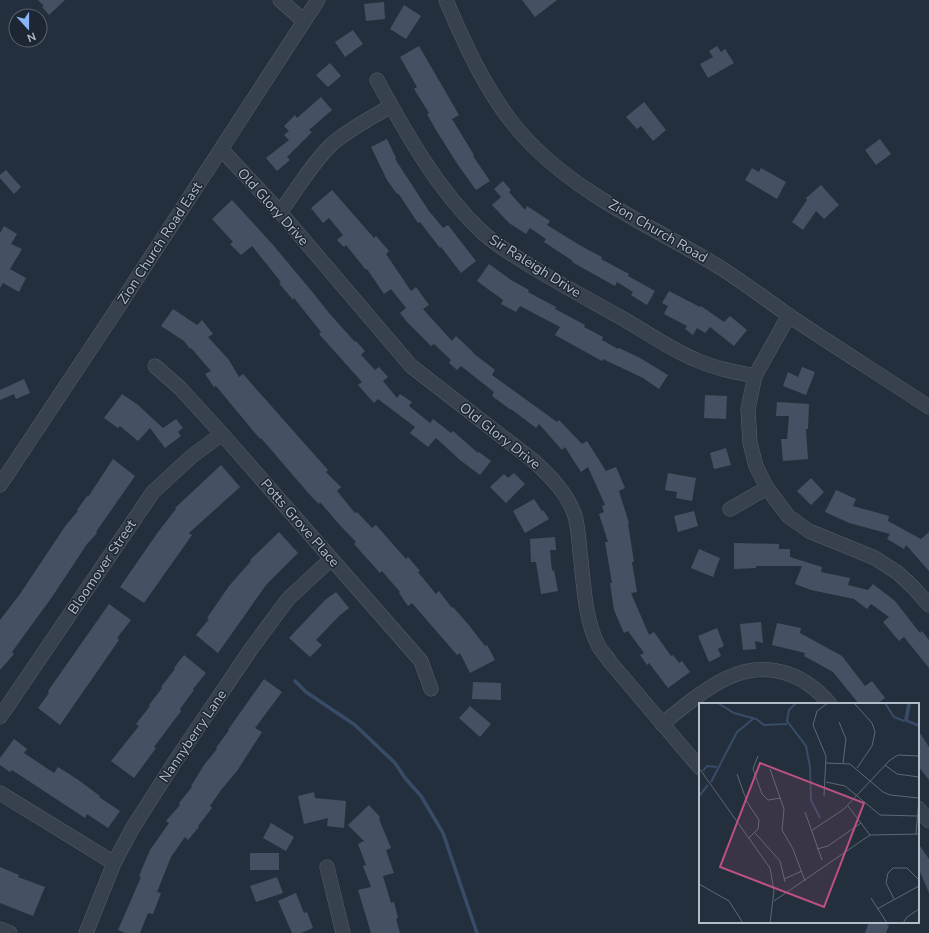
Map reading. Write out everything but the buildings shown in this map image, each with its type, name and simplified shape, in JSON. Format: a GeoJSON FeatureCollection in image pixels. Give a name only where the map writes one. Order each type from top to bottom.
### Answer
{"type":"FeatureCollection","features":[{"type":"Feature","properties":{"kind":"street"},"geometry":{"type":"LineString","coordinates":[[280,0],[304,22]]}},
{"type":"Feature","properties":{"kind":"street","name":"Zion Church Road East"},"geometry":{"type":"LineString","coordinates":[[0,485],[318,0]]}},
{"type":"Feature","properties":{"kind":"street","name":"Zion Church Road"},"geometry":{"type":"LineString","coordinates":[[446,0],[477,68],[492,94],[533,146],[556,166],[575,181],[616,207],[722,269],[929,407]]}},
{"type":"Feature","properties":{"kind":"street","name":"Sir Raleigh Drive"},"geometry":{"type":"LineString","coordinates":[[377,80],[391,106],[434,175],[456,204],[482,232],[511,254],[546,276],[693,359],[720,369],[755,376]]}},
{"type":"Feature","properties":{"kind":"street"},"geometry":{"type":"LineString","coordinates":[[280,212],[315,162],[333,144],[354,128],[391,106]]}},
{"type":"Feature","properties":{"kind":"street","name":"Old Glory Drive"},"geometry":{"type":"LineString","coordinates":[[221,149],[280,212],[411,366],[535,462],[553,479],[564,495],[575,516],[580,546],[585,600],[598,646],[699,767]]}},
{"type":"Feature","properties":{"kind":"street"},"geometry":{"type":"LineString","coordinates":[[789,315],[755,376],[748,409],[750,443],[756,466],[767,488],[788,516],[809,531],[875,558],[898,573],[914,587],[929,605]]}},
{"type":"Feature","properties":{"kind":"street","name":"Potts Grove Place"},"geometry":{"type":"LineString","coordinates":[[154,366],[180,388],[222,434],[421,661],[431,689]]}},
{"type":"Feature","properties":{"kind":"street","name":"Bloomover Street"},"geometry":{"type":"LineString","coordinates":[[0,717],[154,492],[192,456],[222,434]]}},
{"type":"Feature","properties":{"kind":"street"},"geometry":{"type":"LineString","coordinates":[[730,509],[767,488]]}},
{"type":"Feature","properties":{"kind":"street","name":"Nannyberry Lane"},"geometry":{"type":"LineString","coordinates":[[86,933],[114,863],[144,809],[174,763],[251,649],[288,598],[331,559]]}},
{"type":"Feature","properties":{"kind":"street"},"geometry":{"type":"LineString","coordinates":[[662,724],[692,700],[727,678],[752,670],[778,670],[804,681],[822,694],[829,703]]}},
{"type":"Feature","properties":{"kind":"street"},"geometry":{"type":"LineString","coordinates":[[0,794],[114,863]]}},
{"type":"Feature","properties":{"kind":"street"},"geometry":{"type":"LineString","coordinates":[[919,809],[929,821]]}},
{"type":"Feature","properties":{"kind":"street"},"geometry":{"type":"LineString","coordinates":[[327,867],[343,933]]}},
{"type":"Feature","properties":{"kind":"street"},"geometry":{"type":"LineString","coordinates":[[0,929],[10,933]]}},
{"type":"Feature","properties":{"kind":"waterway"},"geometry":{"type":"LineString","coordinates":[[295,681],[306,692],[355,725],[395,763],[405,778],[421,796],[443,833],[477,933]]}}]}
